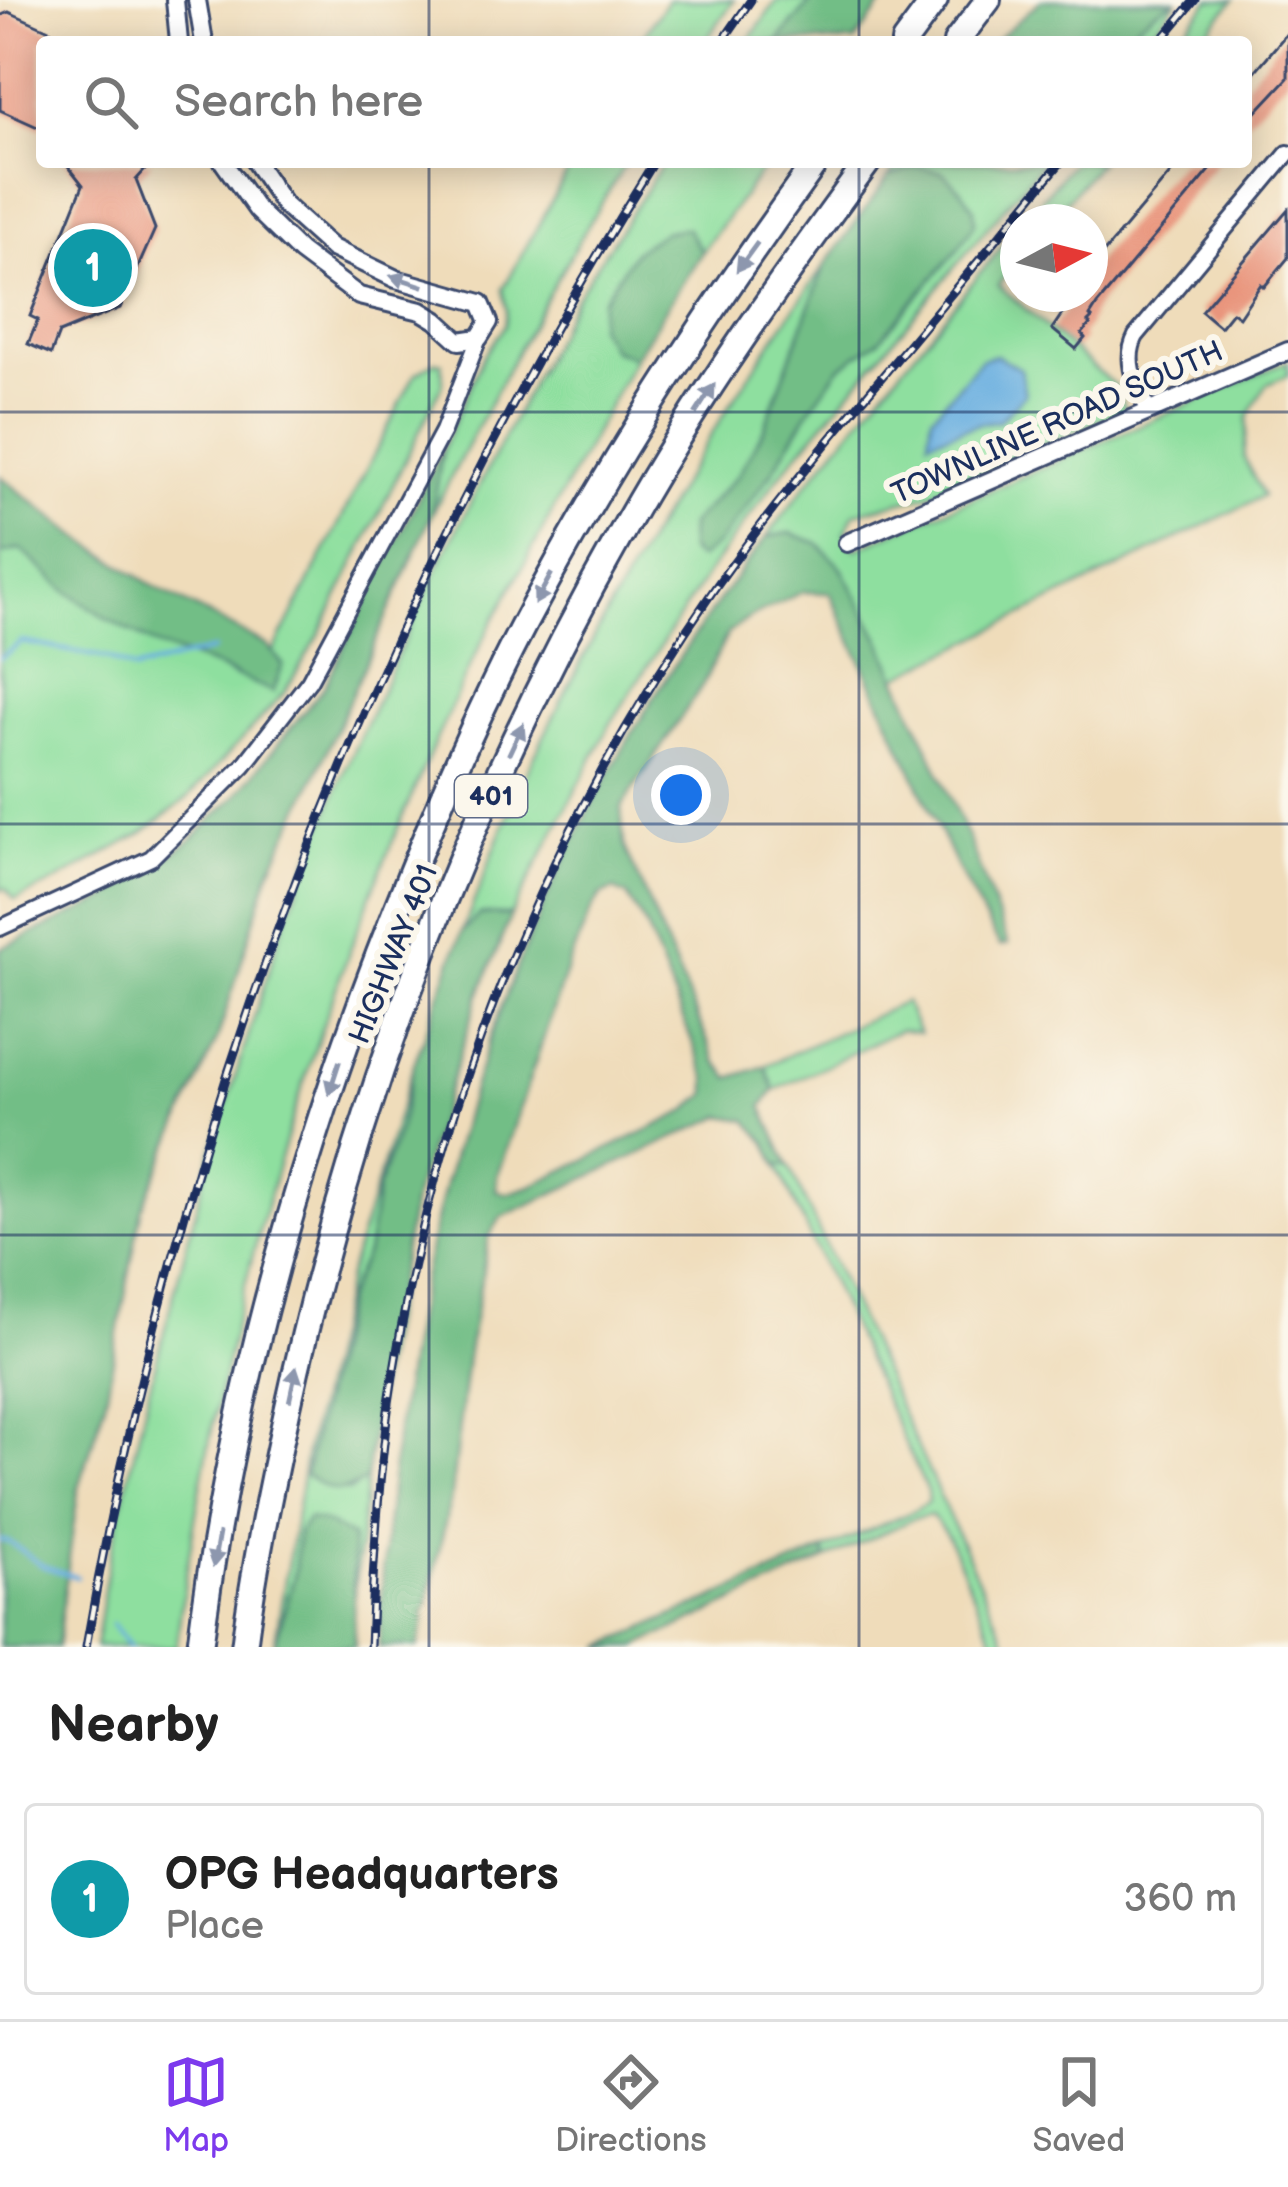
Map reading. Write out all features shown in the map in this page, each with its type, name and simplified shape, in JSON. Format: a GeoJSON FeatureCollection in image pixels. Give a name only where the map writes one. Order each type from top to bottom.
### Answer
{"type":"FeatureCollection","features":[{"type":"Feature","properties":{"kind":"highway"},"geometry":{"type":"LineString","coordinates":[[908,36],[935,0]]}},
{"type":"Feature","properties":{"kind":"highway"},"geometry":{"type":"LineString","coordinates":[[961,36],[988,0]]}},
{"type":"Feature","properties":{"kind":"highway","name":"HIGHWAY 401"},"geometry":{"type":"LineString","coordinates":[[200,1647],[232,1453],[297,1197],[378,953],[432,822],[496,679],[637,427],[736,272],[812,168]]}},
{"type":"Feature","properties":{"kind":"highway","name":"HIGHWAY 401"},"geometry":{"type":"LineString","coordinates":[[244,1647],[268,1499],[302,1342],[346,1175],[427,943],[512,747],[629,519],[791,267],[864,168]]}},
{"type":"Feature","properties":{"kind":"street"},"geometry":{"type":"LineString","coordinates":[[175,0],[178,36]]}},
{"type":"Feature","properties":{"kind":"street"},"geometry":{"type":"LineString","coordinates":[[197,0],[203,36]]}},
{"type":"Feature","properties":{"kind":"street"},"geometry":{"type":"LineString","coordinates":[[1149,412],[1129,357],[1136,336],[1288,153]]}},
{"type":"Feature","properties":{"kind":"street"},"geometry":{"type":"LineString","coordinates":[[227,168],[257,210],[300,252],[359,296],[421,311],[459,340],[479,338]]}},
{"type":"Feature","properties":{"kind":"street"},"geometry":{"type":"LineString","coordinates":[[0,928],[151,858],[244,765],[309,681],[442,431],[489,322],[481,303],[397,279],[332,248],[284,206],[259,168]]}},
{"type":"Feature","properties":{"kind":"street","name":"TOWNLINE ROAD SOUTH"},"geometry":{"type":"LineString","coordinates":[[847,543],[1288,351]]}},
{"type":"Feature","properties":{"kind":"green space"},"geometry":{"type":"Polygon","coordinates":[[[668,0],[734,0],[709,36],[643,36],[668,0]]]}},
{"type":"Feature","properties":{"kind":"green space"},"geometry":{"type":"Polygon","coordinates":[[[777,0],[812,0],[782,36],[752,36],[777,0]]]}},
{"type":"Feature","properties":{"kind":"green space"},"geometry":{"type":"Polygon","coordinates":[[[812,0],[886,0],[859,36],[782,36],[812,0]]]}},
{"type":"Feature","properties":{"kind":"green space"},"geometry":{"type":"Polygon","coordinates":[[[1041,0],[1176,0],[1124,36],[1001,36],[1041,0]]]}},
{"type":"Feature","properties":{"kind":"green space"},"geometry":{"type":"Polygon","coordinates":[[[1178,0],[1148,36],[1123,36],[1154,11],[1178,0]]]}},
{"type":"Feature","properties":{"kind":"green space"},"geometry":{"type":"Polygon","coordinates":[[[1210,0],[1234,0],[1204,36],[1180,36],[1210,0]]]}},
{"type":"Feature","properties":{"kind":"green space"},"geometry":{"type":"Polygon","coordinates":[[[570,168],[623,168],[550,291],[432,514],[443,448],[483,357],[505,325],[503,289],[570,168]]]}},
{"type":"Feature","properties":{"kind":"green space"},"geometry":{"type":"Polygon","coordinates":[[[660,168],[764,168],[702,252],[687,228],[613,350],[635,357],[472,663],[365,910],[282,1151],[248,1274],[219,1397],[176,1647],[95,1647],[108,1565],[207,1166],[281,932],[346,767],[441,560],[574,300],[660,168]]]}},
{"type":"Feature","properties":{"kind":"green space"},"geometry":{"type":"Polygon","coordinates":[[[914,168],[942,172],[974,208],[975,223],[879,340],[840,367],[771,474],[719,543],[699,559],[689,550],[690,525],[738,475],[764,429],[825,265],[889,176],[914,168]]]}},
{"type":"Feature","properties":{"kind":"green space"},"geometry":{"type":"Polygon","coordinates":[[[917,168],[1038,168],[1008,204],[1000,204],[1000,213],[780,475],[709,571],[611,723],[511,915],[480,914],[462,931],[524,778],[626,579],[701,451],[825,265],[764,429],[738,475],[712,501],[719,542],[771,474],[840,367],[879,340],[958,249],[917,168]]]}},
{"type":"Feature","properties":{"kind":"green space"},"geometry":{"type":"Polygon","coordinates":[[[1068,168],[1094,168],[1064,204],[1038,204],[1068,168]]]}},
{"type":"Feature","properties":{"kind":"green space"},"geometry":{"type":"Polygon","coordinates":[[[687,228],[702,252],[635,357],[613,350],[598,326],[602,300],[634,252],[663,232],[687,228]]]}},
{"type":"Feature","properties":{"kind":"green space"},"geometry":{"type":"Polygon","coordinates":[[[1000,249],[1000,312],[1029,312],[1116,387],[1125,409],[931,494],[855,513],[845,533],[855,549],[1288,361],[1288,375],[1266,385],[1248,417],[1244,458],[1263,496],[895,678],[842,569],[790,533],[767,537],[1000,249]]]}},
{"type":"Feature","properties":{"kind":"green space"},"geometry":{"type":"Polygon","coordinates":[[[436,361],[442,363],[443,383],[320,634],[284,693],[189,797],[144,832],[15,900],[5,888],[0,890],[0,554],[21,549],[64,589],[160,647],[236,677],[283,665],[273,653],[415,374],[436,361]]]}},
{"type":"Feature","properties":{"kind":"green space"},"geometry":{"type":"Polygon","coordinates":[[[443,448],[432,514],[269,873],[218,1037],[141,1210],[106,1398],[78,1491],[57,1647],[0,1647],[0,949],[106,899],[186,844],[237,795],[324,687],[443,448]]]}},
{"type":"Feature","properties":{"kind":"green space"},"geometry":{"type":"Polygon","coordinates":[[[0,476],[74,534],[153,586],[268,646],[283,665],[273,692],[160,647],[106,618],[64,589],[21,549],[0,554],[0,476]]]}},
{"type":"Feature","properties":{"kind":"green space"},"geometry":{"type":"Polygon","coordinates":[[[790,533],[818,543],[842,569],[881,641],[969,840],[1008,944],[1000,946],[958,870],[830,593],[802,592],[728,633],[703,684],[621,808],[624,845],[716,1061],[730,1078],[765,1066],[775,1090],[762,1106],[789,1166],[777,1165],[767,1143],[747,1120],[722,1116],[500,1218],[489,1237],[467,1357],[451,1496],[418,1647],[379,1647],[389,1495],[410,1346],[441,1201],[482,1060],[535,922],[600,789],[677,661],[767,537],[790,533]],[[614,890],[601,895],[592,909],[569,962],[496,1190],[506,1194],[531,1186],[685,1112],[707,1094],[707,1078],[645,925],[627,896],[614,890]]]}},
{"type":"Feature","properties":{"kind":"green space"},"geometry":{"type":"Polygon","coordinates":[[[480,914],[511,915],[478,998],[414,1195],[366,1480],[335,1490],[305,1475],[346,1298],[368,1248],[377,1189],[400,1126],[414,1064],[462,932],[480,914]]]}},
{"type":"Feature","properties":{"kind":"green space"},"geometry":{"type":"Polygon","coordinates":[[[905,1002],[919,1033],[900,1030],[775,1090],[765,1066],[905,1002]]]}},
{"type":"Feature","properties":{"kind":"green space"},"geometry":{"type":"Polygon","coordinates":[[[414,1064],[400,1126],[377,1189],[368,1248],[346,1299],[306,1475],[349,1491],[366,1480],[354,1598],[352,1537],[298,1533],[294,1577],[274,1647],[306,1452],[349,1272],[414,1064]]]}},
{"type":"Feature","properties":{"kind":"green space"},"geometry":{"type":"Polygon","coordinates":[[[777,1165],[789,1166],[1009,1647],[997,1647],[948,1537],[931,1515],[826,1559],[824,1550],[928,1502],[927,1491],[777,1165]]]}},
{"type":"Feature","properties":{"kind":"green space"},"geometry":{"type":"Polygon","coordinates":[[[308,1519],[352,1537],[355,1647],[274,1647],[294,1577],[298,1533],[308,1519]]]}},
{"type":"Feature","properties":{"kind":"green space"},"geometry":{"type":"Polygon","coordinates":[[[824,1550],[826,1559],[636,1647],[601,1647],[824,1550]]]}},
{"type":"Feature","properties":{"kind":"water"},"geometry":{"type":"Polygon","coordinates":[[[996,355],[1020,369],[1025,394],[999,421],[929,440],[932,416],[981,359],[996,355]]]}},
{"type":"Feature","properties":{"kind":"building"},"geometry":{"type":"Polygon","coordinates":[[[9,12],[63,36],[36,36],[36,126],[0,110],[0,16],[9,12]]]}},
{"type":"Feature","properties":{"kind":"building"},"geometry":{"type":"Polygon","coordinates":[[[1288,32],[1288,78],[1252,117],[1252,75],[1288,32]]]}},
{"type":"Feature","properties":{"kind":"building"},"geometry":{"type":"Polygon","coordinates":[[[70,168],[147,168],[136,180],[155,229],[120,308],[59,333],[51,354],[28,344],[38,320],[30,316],[83,185],[70,168]]]}},
{"type":"Feature","properties":{"kind":"building"},"geometry":{"type":"Polygon","coordinates":[[[1175,168],[1212,168],[1108,292],[1108,248],[1175,168]]]}},
{"type":"Feature","properties":{"kind":"building"},"geometry":{"type":"Polygon","coordinates":[[[1288,209],[1288,258],[1264,287],[1261,284],[1239,317],[1232,312],[1220,327],[1201,311],[1288,209]]]}},
{"type":"Feature","properties":{"kind":"building"},"geometry":{"type":"Polygon","coordinates":[[[1063,312],[1093,312],[1082,334],[1085,338],[1076,349],[1052,329],[1063,312]]]}},
{"type":"Feature","properties":{"kind":"waterway"},"geometry":{"type":"LineString","coordinates":[[0,658],[22,642],[108,658],[134,670],[213,650]]}},
{"type":"Feature","properties":{"kind":"waterway"},"geometry":{"type":"LineString","coordinates":[[0,1540],[43,1566],[77,1577]]}},
{"type":"Feature","properties":{"kind":"waterway"},"geometry":{"type":"LineString","coordinates":[[112,1624],[130,1647]]}},
{"type":"Feature","properties":{"kind":"railway"},"geometry":{"type":"LineString","coordinates":[[726,36],[751,0]]}},
{"type":"Feature","properties":{"kind":"railway"},"geometry":{"type":"LineString","coordinates":[[1165,36],[1195,0]]}},
{"type":"Feature","properties":{"kind":"railway"},"geometry":{"type":"LineString","coordinates":[[86,1647],[125,1450],[173,1256],[231,1064],[297,877],[373,693],[458,512],[551,335],[650,168]]}},
{"type":"Feature","properties":{"kind":"railway"},"geometry":{"type":"LineString","coordinates":[[370,1647],[382,1464],[408,1293],[466,1079],[550,873],[600,774],[717,585],[814,458],[1056,168]]}},
{"type":"Feature","properties":{"kind":"place","name":"OPG Headquarters"},"geometry":{"type":"Point","coordinates":[93,268]}}]}
